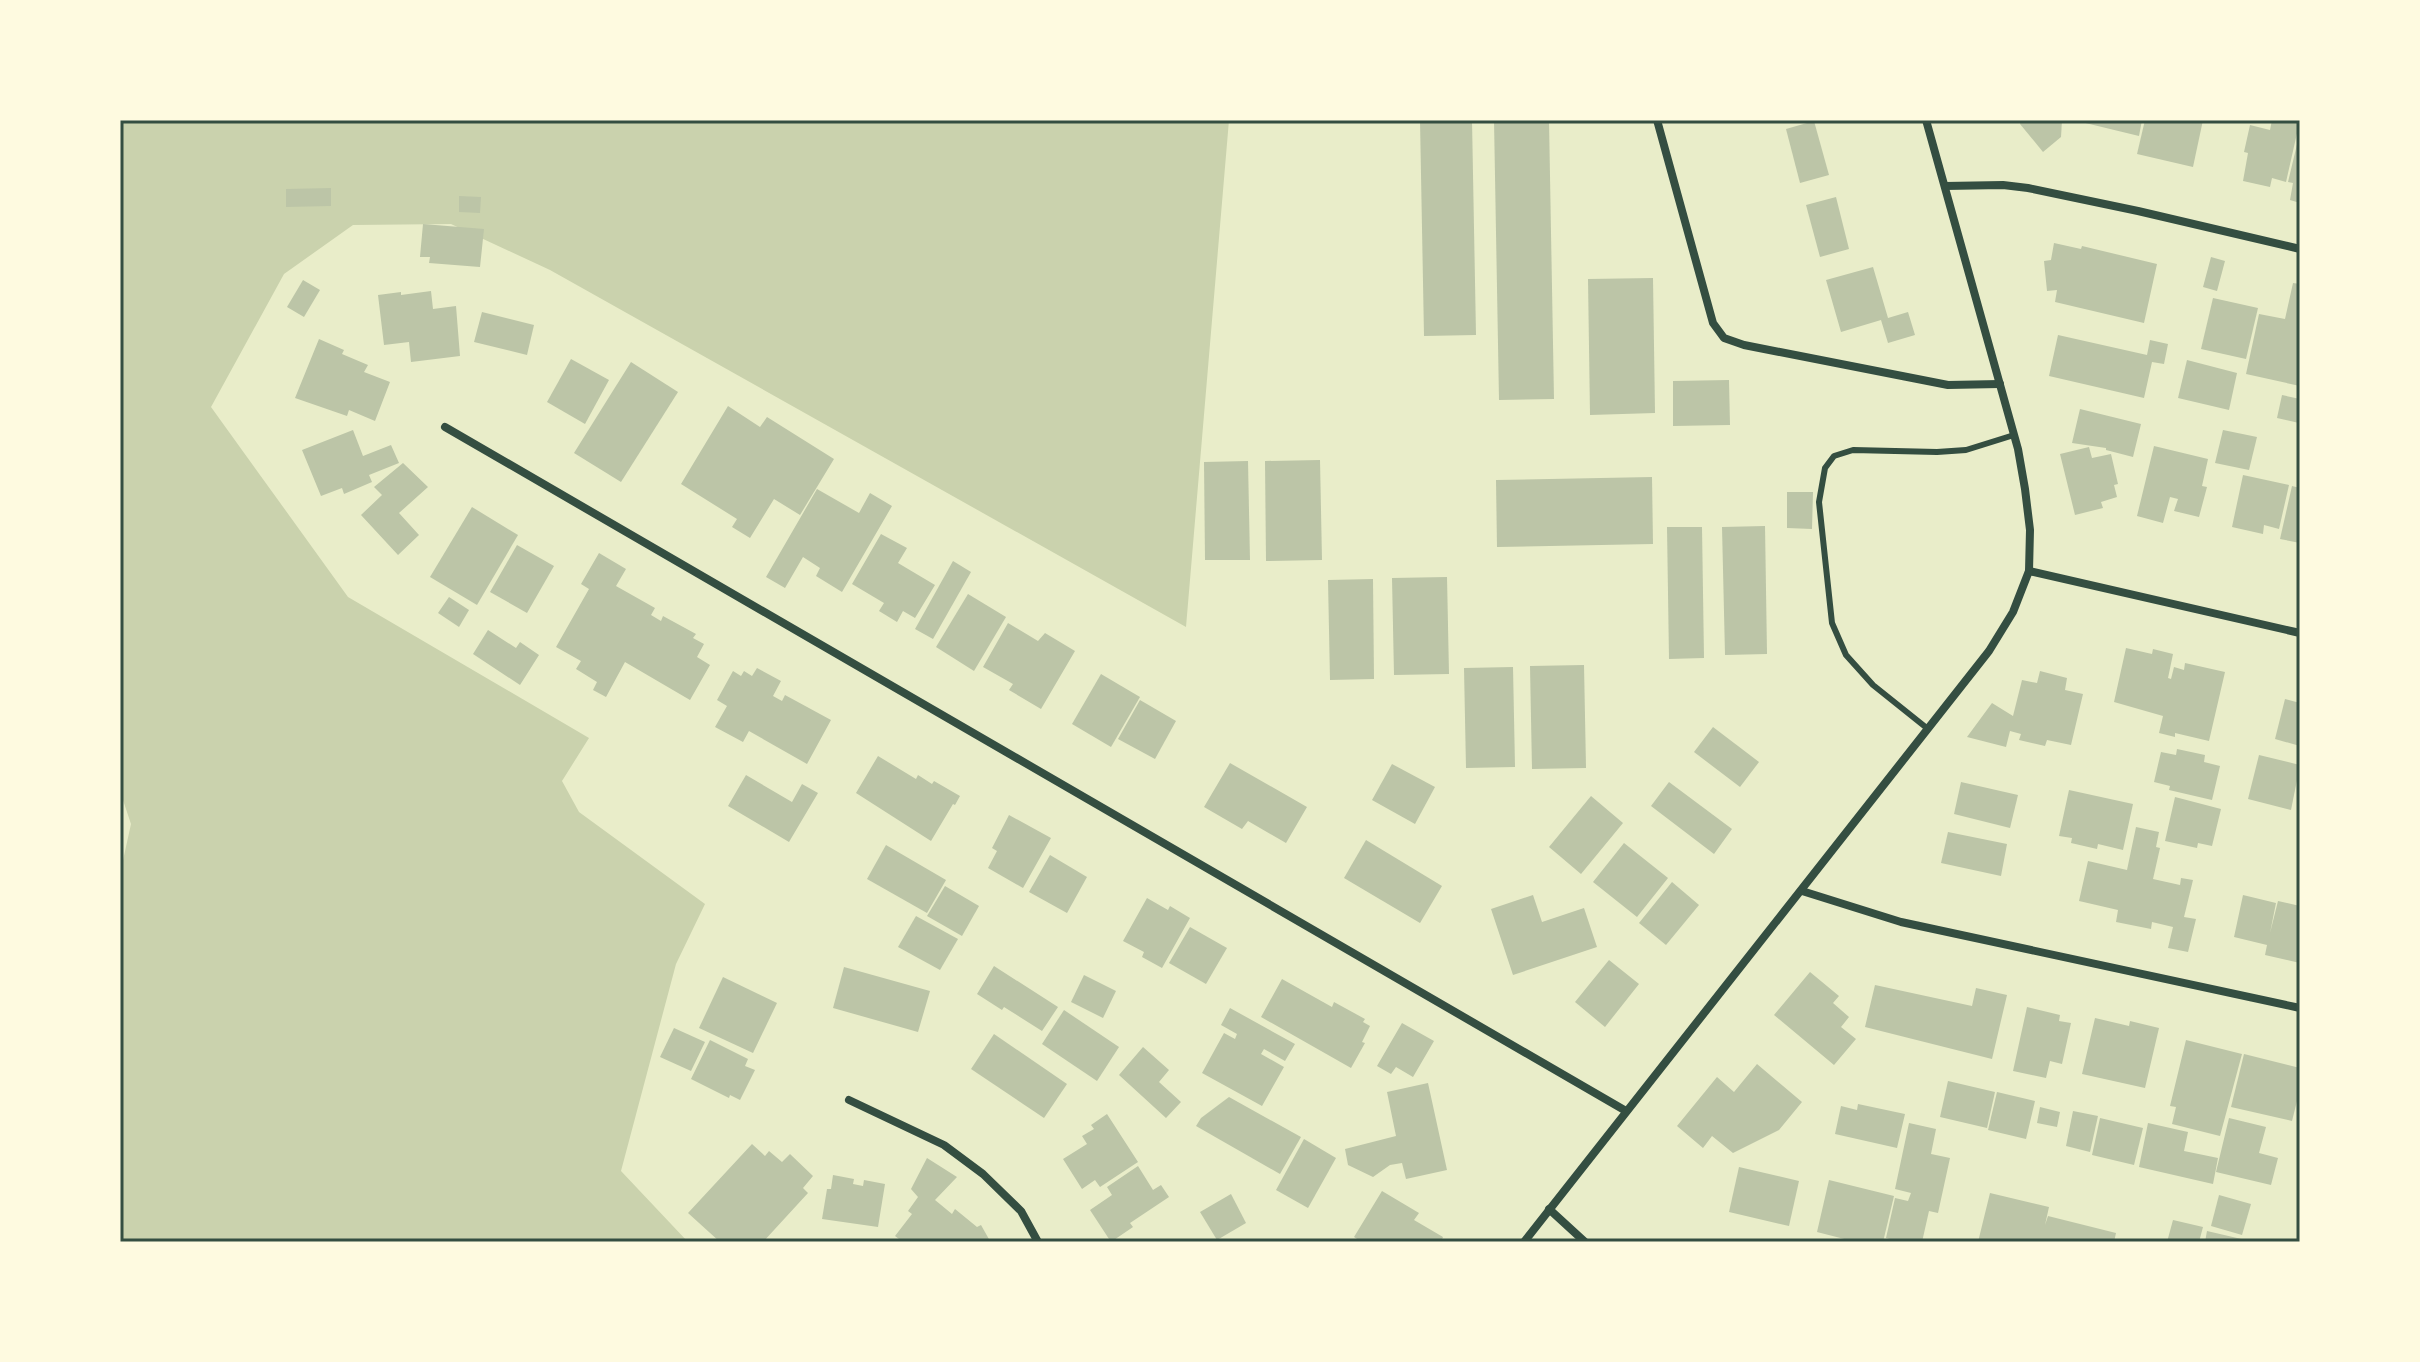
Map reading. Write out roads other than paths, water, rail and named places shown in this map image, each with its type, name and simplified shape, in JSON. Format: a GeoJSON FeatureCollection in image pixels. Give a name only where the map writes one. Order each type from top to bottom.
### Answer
{"type":"FeatureCollection","features":[{"type":"Feature","properties":{"kind":"street"},"geometry":{"type":"LineString","coordinates":[[1657,120],[1713,323],[1724,338],[1744,345],[1948,385],[2000,384]]}},
{"type":"Feature","properties":{"kind":"street"},"geometry":{"type":"LineString","coordinates":[[1524,1242],[1989,651],[2013,612],[2029,571],[2030,530],[2014,435],[1926,120]]}},
{"type":"Feature","properties":{"kind":"street"},"geometry":{"type":"LineString","coordinates":[[1945,186],[2028,188],[2300,249]]}},
{"type":"Feature","properties":{"kind":"street"},"geometry":{"type":"LineString","coordinates":[[445,427],[1626,1111]]}},
{"type":"Feature","properties":{"kind":"street"},"geometry":{"type":"LineString","coordinates":[[2029,571],[2300,633]]}},
{"type":"Feature","properties":{"kind":"street"},"geometry":{"type":"LineString","coordinates":[[1802,891],[1901,922],[2300,1008]]}},
{"type":"Feature","properties":{"kind":"street"},"geometry":{"type":"LineString","coordinates":[[849,1100],[944,1145],[983,1174],[1021,1211],[1038,1242]]}},
{"type":"Feature","properties":{"kind":"street"},"geometry":{"type":"LineString","coordinates":[[1549,1209],[1585,1242]]}},
{"type":"Feature","properties":{"kind":"lane"},"geometry":{"type":"LineString","coordinates":[[1928,729],[1873,685],[1846,655],[1832,623],[1819,502],[1825,468],[1834,456],[1853,450],[1966,450],[2014,435]]}}]}
